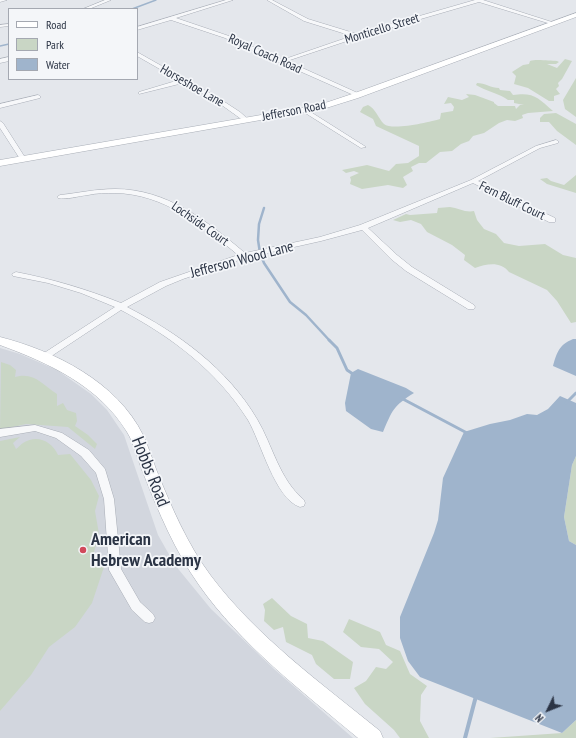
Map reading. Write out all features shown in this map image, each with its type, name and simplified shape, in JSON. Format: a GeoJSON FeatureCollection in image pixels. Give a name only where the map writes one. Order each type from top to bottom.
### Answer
{"type":"FeatureCollection","features":[{"type":"Feature","properties":{"kind":"street"},"geometry":{"type":"LineString","coordinates":[[0,1],[5,0]]}},
{"type":"Feature","properties":{"kind":"street"},"geometry":{"type":"LineString","coordinates":[[88,8],[109,0]]}},
{"type":"Feature","properties":{"kind":"street"},"geometry":{"type":"LineString","coordinates":[[138,29],[231,0]]}},
{"type":"Feature","properties":{"kind":"street"},"geometry":{"type":"LineString","coordinates":[[269,0],[306,20],[357,36]]}},
{"type":"Feature","properties":{"kind":"street"},"geometry":{"type":"LineString","coordinates":[[479,0],[553,23]]}},
{"type":"Feature","properties":{"kind":"street","name":"Monticello Street"},"geometry":{"type":"LineString","coordinates":[[283,61],[357,36],[479,0]]}},
{"type":"Feature","properties":{"kind":"street","name":"Jefferson Road"},"geometry":{"type":"LineString","coordinates":[[0,163],[304,110],[358,95],[576,15]]}},
{"type":"Feature","properties":{"kind":"street","name":"Royal Coach Road"},"geometry":{"type":"LineString","coordinates":[[170,18],[227,37],[358,95]]}},
{"type":"Feature","properties":{"kind":"street","name":"Horseshoe Lane"},"geometry":{"type":"LineString","coordinates":[[138,55],[218,100],[246,120]]}},
{"type":"Feature","properties":{"kind":"street"},"geometry":{"type":"LineString","coordinates":[[141,94],[183,81]]}},
{"type":"Feature","properties":{"kind":"street"},"geometry":{"type":"LineString","coordinates":[[0,106],[38,97]]}},
{"type":"Feature","properties":{"kind":"street"},"geometry":{"type":"LineString","coordinates":[[304,110],[363,147]]}},
{"type":"Feature","properties":{"kind":"street"},"geometry":{"type":"LineString","coordinates":[[0,123],[23,159]]}},
{"type":"Feature","properties":{"kind":"street"},"geometry":{"type":"LineString","coordinates":[[473,181],[538,147],[556,142]]}},
{"type":"Feature","properties":{"kind":"street","name":"Jefferson Wood Lane"},"geometry":{"type":"LineString","coordinates":[[44,357],[120,307],[163,284],[180,277],[243,256],[321,239],[363,227],[473,181]]}},
{"type":"Feature","properties":{"kind":"street","name":"Fern Bluff Court"},"geometry":{"type":"LineString","coordinates":[[473,181],[552,220]]}},
{"type":"Feature","properties":{"kind":"street","name":"Lochside Court"},"geometry":{"type":"LineString","coordinates":[[60,197],[93,192],[114,191],[156,197],[182,208],[243,256]]}},
{"type":"Feature","properties":{"kind":"street"},"geometry":{"type":"LineString","coordinates":[[363,227],[394,257],[409,269],[471,307]]}},
{"type":"Feature","properties":{"kind":"street"},"geometry":{"type":"LineString","coordinates":[[16,274],[61,284],[120,307],[171,334],[182,342],[214,370],[229,386],[252,418],[285,488],[300,503]]}},
{"type":"Feature","properties":{"kind":"street","name":"Hobbs Road"},"geometry":{"type":"LineString","coordinates":[[0,341],[44,357],[69,370],[98,390],[114,406],[133,430],[172,526],[205,581],[235,617],[273,653],[373,738]]}},
{"type":"Feature","properties":{"kind":"street"},"geometry":{"type":"LineString","coordinates":[[0,433],[35,428],[59,435],[85,453],[101,472],[108,499],[115,570],[136,606],[149,618]]}},
{"type":"Feature","properties":{"kind":"shaded area","name":"American Hebrew Academy"},"geometry":{"type":"Polygon","coordinates":[[[0,348],[20,354],[57,370],[91,394],[107,410],[124,435],[158,535],[175,565],[211,609],[274,669],[353,738],[0,738],[0,348]]]}},
{"type":"Feature","properties":{"kind":"green space"},"geometry":{"type":"Polygon","coordinates":[[[565,59],[572,61],[562,79],[558,83],[559,86],[556,89],[560,94],[554,96],[554,101],[549,101],[528,88],[514,84],[516,76],[512,72],[523,65],[529,64],[530,61],[557,61],[559,62],[556,64],[547,64],[557,68],[565,59]]]}},
{"type":"Feature","properties":{"kind":"green space"},"geometry":{"type":"Polygon","coordinates":[[[576,78],[576,117],[565,109],[563,100],[576,78]]]}},
{"type":"Feature","properties":{"kind":"green space"},"geometry":{"type":"Polygon","coordinates":[[[477,83],[499,88],[500,90],[510,91],[513,95],[531,95],[539,99],[553,111],[528,113],[522,115],[523,118],[515,121],[507,120],[499,123],[484,133],[473,136],[469,141],[461,144],[452,151],[440,152],[426,163],[419,163],[411,167],[413,171],[403,177],[407,185],[403,188],[388,185],[362,189],[350,184],[350,177],[359,173],[354,171],[346,173],[342,170],[367,165],[389,171],[396,164],[408,163],[419,156],[419,146],[376,126],[373,119],[360,112],[363,107],[368,105],[373,109],[384,124],[395,127],[440,119],[441,113],[453,111],[454,107],[451,103],[444,104],[448,97],[462,100],[469,97],[466,94],[475,95],[494,102],[498,106],[515,106],[516,109],[520,105],[524,105],[514,103],[514,100],[508,100],[476,85],[477,83]]]}},
{"type":"Feature","properties":{"kind":"green space"},"geometry":{"type":"Polygon","coordinates":[[[556,113],[576,124],[576,145],[557,131],[549,122],[540,122],[540,118],[544,114],[556,113]]]}},
{"type":"Feature","properties":{"kind":"green space"},"geometry":{"type":"Polygon","coordinates":[[[576,175],[576,193],[547,184],[540,179],[547,178],[551,181],[564,185],[576,175]]]}},
{"type":"Feature","properties":{"kind":"green space"},"geometry":{"type":"Polygon","coordinates":[[[450,207],[465,211],[474,211],[477,220],[484,229],[496,234],[504,243],[519,246],[545,244],[563,255],[576,258],[576,322],[571,323],[557,301],[547,290],[509,272],[502,266],[493,264],[475,268],[464,260],[465,255],[452,245],[427,232],[421,224],[411,220],[400,222],[393,220],[406,214],[437,213],[438,208],[450,207]]]}},
{"type":"Feature","properties":{"kind":"green space"},"geometry":{"type":"Polygon","coordinates":[[[1,362],[10,365],[16,370],[15,377],[28,376],[38,380],[57,394],[57,406],[63,403],[67,410],[76,413],[77,421],[75,426],[88,435],[97,444],[95,449],[68,427],[26,424],[0,430],[1,362]]]}},
{"type":"Feature","properties":{"kind":"green space"},"geometry":{"type":"Polygon","coordinates":[[[20,437],[13,443],[16,449],[28,440],[44,440],[52,446],[58,455],[70,454],[91,480],[99,496],[95,511],[99,534],[94,552],[104,567],[92,603],[75,627],[49,647],[31,675],[0,711],[0,441],[20,437]]]}},
{"type":"Feature","properties":{"kind":"green space"},"geometry":{"type":"Polygon","coordinates":[[[576,456],[576,545],[569,541],[564,517],[572,465],[576,456]]]}},
{"type":"Feature","properties":{"kind":"green space"},"geometry":{"type":"Polygon","coordinates":[[[272,598],[291,616],[307,624],[308,638],[323,641],[353,662],[350,679],[334,679],[316,664],[312,655],[286,642],[283,627],[274,630],[264,621],[265,610],[263,604],[272,598]]]}},
{"type":"Feature","properties":{"kind":"green space"},"geometry":{"type":"Polygon","coordinates":[[[349,619],[380,632],[386,645],[400,651],[410,674],[427,686],[421,695],[420,721],[429,738],[400,738],[394,730],[365,704],[354,688],[366,681],[376,667],[386,669],[393,662],[379,649],[361,647],[343,632],[349,619]]]}},
{"type":"Feature","properties":{"kind":"green space"},"geometry":{"type":"Polygon","coordinates":[[[576,720],[576,738],[490,738],[562,733],[576,720]]]}},
{"type":"Feature","properties":{"kind":"water"},"geometry":{"type":"Polygon","coordinates":[[[576,339],[576,376],[553,366],[559,350],[568,341],[576,339]]]}},
{"type":"Feature","properties":{"kind":"water"},"geometry":{"type":"Polygon","coordinates":[[[358,369],[406,388],[414,393],[397,406],[383,432],[371,429],[346,411],[345,403],[351,373],[358,369]]]}},
{"type":"Feature","properties":{"kind":"water"},"geometry":{"type":"Polygon","coordinates":[[[560,396],[576,403],[576,456],[572,465],[564,517],[569,541],[576,545],[576,720],[562,733],[420,677],[408,661],[400,638],[400,617],[438,520],[443,478],[464,432],[527,414],[537,415],[548,409],[560,396]]]}},
{"type":"Feature","properties":{"kind":"waterway"},"geometry":{"type":"LineString","coordinates":[[135,8],[156,0]]}},
{"type":"Feature","properties":{"kind":"waterway"},"geometry":{"type":"LineString","coordinates":[[0,46],[8,44]]}},
{"type":"Feature","properties":{"kind":"waterway"},"geometry":{"type":"LineString","coordinates":[[264,208],[259,224],[258,240],[260,253],[264,263],[290,302],[306,315],[330,341]]}},
{"type":"Feature","properties":{"kind":"waterway"},"geometry":{"type":"LineString","coordinates":[[330,341],[337,348],[347,370],[353,374]]}},
{"type":"Feature","properties":{"kind":"waterway"},"geometry":{"type":"LineString","coordinates":[[566,403],[576,393]]}},
{"type":"Feature","properties":{"kind":"waterway"},"geometry":{"type":"LineString","coordinates":[[401,398],[467,433]]}},
{"type":"Feature","properties":{"kind":"waterway"},"geometry":{"type":"LineString","coordinates":[[465,738],[476,696]]}},
{"type":"Feature","properties":{"kind":"place","name":"American Hebrew Academy"},"geometry":{"type":"Point","coordinates":[83,550]}}]}
